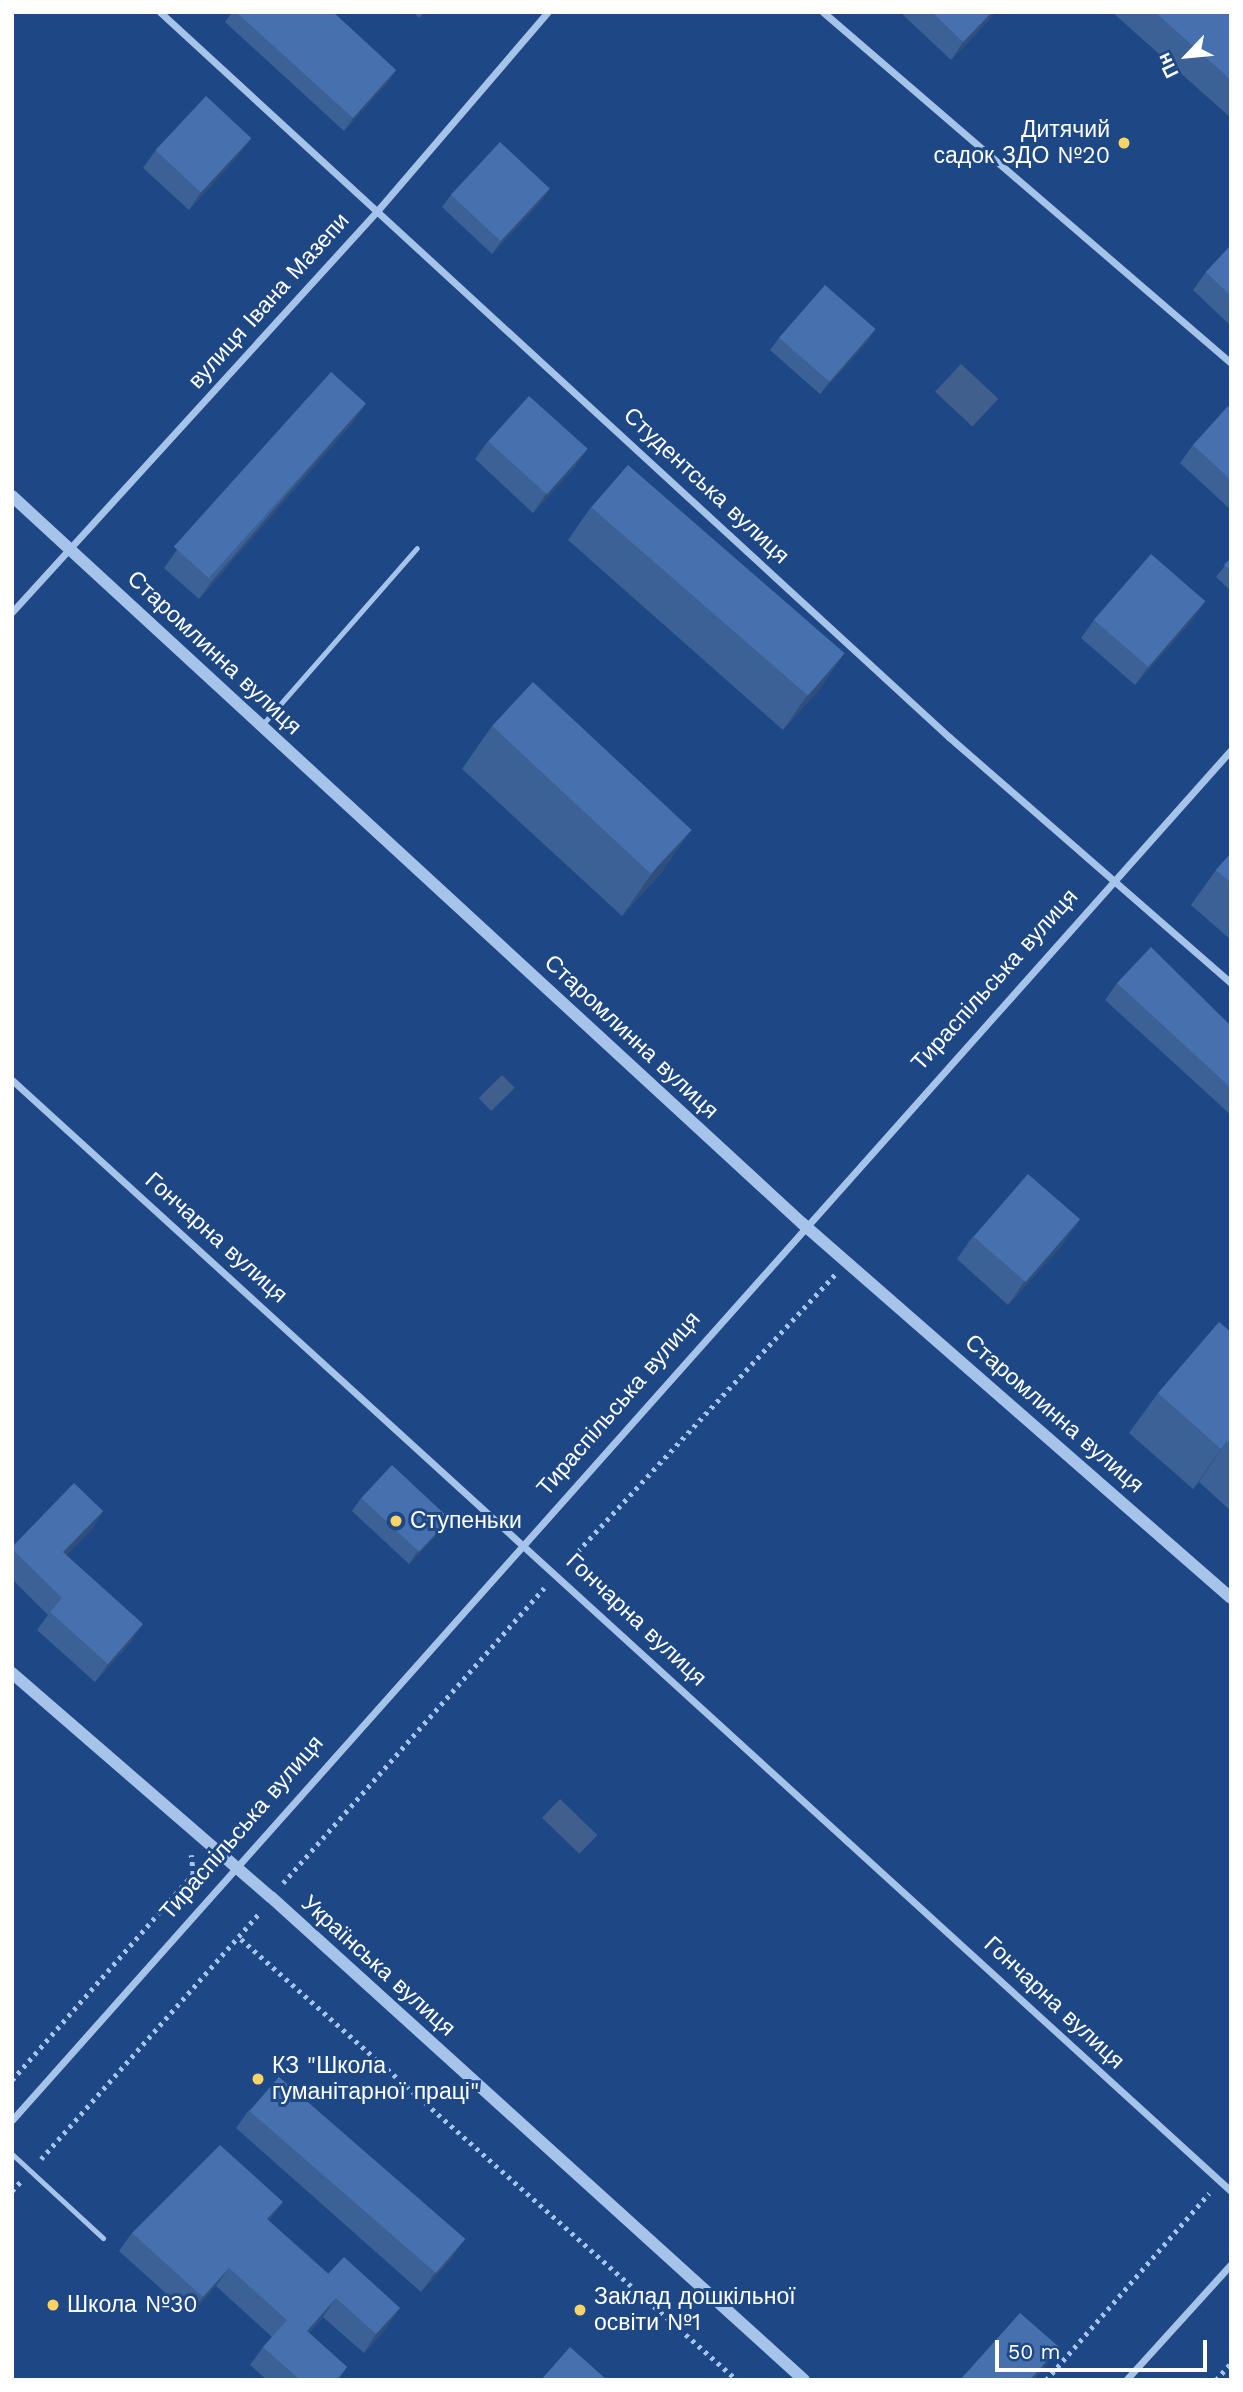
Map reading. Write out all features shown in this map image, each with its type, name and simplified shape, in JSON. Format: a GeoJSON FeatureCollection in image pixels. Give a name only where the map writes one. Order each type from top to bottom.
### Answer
{"type":"FeatureCollection","features":[{"type":"Feature","properties":{"kind":"street","name":"Студентська вулиця"},"geometry":{"type":"LineString","coordinates":[[160,12],[1111,878],[1230,981]]}},
{"type":"Feature","properties":{"kind":"street","name":"вулиця Івана Мазепи"},"geometry":{"type":"LineString","coordinates":[[12,612],[378,210],[548,12]]}},
{"type":"Feature","properties":{"kind":"street"},"geometry":{"type":"LineString","coordinates":[[823,12],[1231,363]]}},
{"type":"Feature","properties":{"kind":"street","name":"Старомлинна вулиця"},"geometry":{"type":"LineString","coordinates":[[12,496],[803,1224],[1231,1598]]}},
{"type":"Feature","properties":{"kind":"street","name":"Тираспільська вулиця"},"geometry":{"type":"LineString","coordinates":[[12,2120],[803,1224],[1111,878],[1231,750]]}},
{"type":"Feature","properties":{"kind":"street","name":"Гончарна вулиця"},"geometry":{"type":"LineString","coordinates":[[12,1080],[524,1541],[1231,2191]]}},
{"type":"Feature","properties":{"kind":"street","name":"Українська вулиця"},"geometry":{"type":"LineString","coordinates":[[12,1673],[203,1844],[271,1897],[804,2380]]}},
{"type":"Feature","properties":{"kind":"street"},"geometry":{"type":"LineString","coordinates":[[1126,2380],[1231,2264]]}},
{"type":"Feature","properties":{"kind":"lane"},"geometry":{"type":"LineString","coordinates":[[262,725],[417,548]]}},
{"type":"Feature","properties":{"kind":"lane"},"geometry":{"type":"LineString","coordinates":[[12,2154],[103,2238]]}},
{"type":"Feature","properties":{"kind":"path"},"geometry":{"type":"LineString","coordinates":[[12,2191],[241,1939],[271,1897],[557,1574],[847,1262]]}},
{"type":"Feature","properties":{"kind":"path"},"geometry":{"type":"LineString","coordinates":[[12,2080],[193,1874],[190,1857],[203,1844]]}},
{"type":"Feature","properties":{"kind":"path"},"geometry":{"type":"LineString","coordinates":[[241,1939],[737,2380]]}},
{"type":"Feature","properties":{"kind":"path"},"geometry":{"type":"LineString","coordinates":[[1046,2380],[1219,2180]]}},
{"type":"Feature","properties":{"kind":"path"},"geometry":{"type":"LineString","coordinates":[[1216,2380],[1231,2363]]}},
{"type":"Feature","properties":{"kind":"water"},"geometry":{"type":"Polygon","coordinates":[[[961,364],[998,399],[972,427],[935,392],[961,364]]]}},
{"type":"Feature","properties":{"kind":"water"},"geometry":{"type":"Polygon","coordinates":[[[502,1075],[515,1088],[491,1111],[479,1098],[502,1075]]]}},
{"type":"Feature","properties":{"kind":"water"},"geometry":{"type":"Polygon","coordinates":[[[560,1799],[597,1835],[579,1854],[542,1818],[560,1799]]]}},
{"type":"Feature","properties":{"kind":"building"},"geometry":{"type":"Polygon","coordinates":[[[236,12],[333,12],[396,70],[353,118],[236,12]]]}},
{"type":"Feature","properties":{"kind":"building"},"geometry":{"type":"Polygon","coordinates":[[[932,12],[992,12],[963,42],[932,12]]]}},
{"type":"Feature","properties":{"kind":"building"},"geometry":{"type":"Polygon","coordinates":[[[1155,12],[1231,12],[1231,80],[1155,12]]]}},
{"type":"Feature","properties":{"kind":"building"},"geometry":{"type":"Polygon","coordinates":[[[206,96],[251,138],[201,192],[156,150],[206,96]]]}},
{"type":"Feature","properties":{"kind":"building"},"geometry":{"type":"Polygon","coordinates":[[[500,142],[550,188],[501,241],[451,195],[500,142]]]}},
{"type":"Feature","properties":{"kind":"building"},"geometry":{"type":"Polygon","coordinates":[[[1231,245],[1231,296],[1206,272],[1231,245]]]}},
{"type":"Feature","properties":{"kind":"building"},"geometry":{"type":"Polygon","coordinates":[[[825,285],[876,329],[830,382],[779,338],[825,285]]]}},
{"type":"Feature","properties":{"kind":"building"},"geometry":{"type":"Polygon","coordinates":[[[331,372],[366,403],[209,578],[174,547],[331,372]]]}},
{"type":"Feature","properties":{"kind":"building"},"geometry":{"type":"Polygon","coordinates":[[[529,396],[588,449],[547,494],[488,441],[529,396]]]}},
{"type":"Feature","properties":{"kind":"building"},"geometry":{"type":"Polygon","coordinates":[[[1228,406],[1231,409],[1231,480],[1193,445],[1228,406]]]}},
{"type":"Feature","properties":{"kind":"building"},"geometry":{"type":"Polygon","coordinates":[[[628,465],[845,653],[808,696],[591,507],[628,465]]]}},
{"type":"Feature","properties":{"kind":"building"},"geometry":{"type":"Polygon","coordinates":[[[1151,554],[1205,601],[1148,667],[1094,620],[1151,554]]]}},
{"type":"Feature","properties":{"kind":"building"},"geometry":{"type":"Polygon","coordinates":[[[1231,558],[1231,571],[1224,565],[1231,558]]]}},
{"type":"Feature","properties":{"kind":"building"},"geometry":{"type":"Polygon","coordinates":[[[533,682],[692,830],[651,874],[492,726],[533,682]]]}},
{"type":"Feature","properties":{"kind":"building"},"geometry":{"type":"Polygon","coordinates":[[[1231,853],[1231,883],[1216,870],[1231,853]]]}},
{"type":"Feature","properties":{"kind":"building"},"geometry":{"type":"Polygon","coordinates":[[[1151,947],[1231,1026],[1231,1088],[1117,983],[1151,947]]]}},
{"type":"Feature","properties":{"kind":"building"},"geometry":{"type":"Polygon","coordinates":[[[1028,1174],[1080,1219],[1026,1282],[974,1237],[1028,1174]]]}},
{"type":"Feature","properties":{"kind":"building"},"geometry":{"type":"Polygon","coordinates":[[[1219,1322],[1231,1332],[1231,1445],[1227,1441],[1221,1449],[1158,1393],[1219,1322]]]}},
{"type":"Feature","properties":{"kind":"building","name":"Ступеньки"},"geometry":{"type":"Polygon","coordinates":[[[392,1465],[450,1519],[419,1552],[361,1498],[392,1465]]]}},
{"type":"Feature","properties":{"kind":"building"},"geometry":{"type":"Polygon","coordinates":[[[74,1483],[103,1511],[63,1552],[143,1624],[108,1664],[50,1612],[62,1598],[12,1549],[74,1483]]]}},
{"type":"Feature","properties":{"kind":"building"},"geometry":{"type":"Polygon","coordinates":[[[279,2077],[465,2239],[436,2273],[249,2111],[279,2077]]]}},
{"type":"Feature","properties":{"kind":"building"},"geometry":{"type":"Polygon","coordinates":[[[220,2145],[283,2202],[267,2219],[328,2274],[344,2257],[400,2308],[376,2334],[336,2298],[307,2331],[347,2367],[336,2380],[300,2380],[263,2347],[287,2320],[229,2268],[203,2297],[132,2233],[220,2145]]]}},
{"type":"Feature","properties":{"kind":"building"},"geometry":{"type":"Polygon","coordinates":[[[1020,2313],[1059,2347],[1030,2380],[960,2380],[1020,2313]]]}},
{"type":"Feature","properties":{"kind":"building"},"geometry":{"type":"Polygon","coordinates":[[[570,2347],[607,2380],[541,2380],[570,2347]]]}},
{"type":"Feature","properties":{"kind":"place","name":"Дитячий садок ЗДО №20"},"geometry":{"type":"Point","coordinates":[1124,143]}},
{"type":"Feature","properties":{"kind":"place","name":"Ступеньки"},"geometry":{"type":"Point","coordinates":[396,1521]}},
{"type":"Feature","properties":{"kind":"place","name":"КЗ \"Школа гуманітарної праці\""},"geometry":{"type":"Point","coordinates":[258,2079]}},
{"type":"Feature","properties":{"kind":"place","name":"Школа №30"},"geometry":{"type":"Point","coordinates":[53,2305]}},
{"type":"Feature","properties":{"kind":"place","name":"Заклад дошкільної освіти №1"},"geometry":{"type":"Point","coordinates":[580,2310]}}]}
